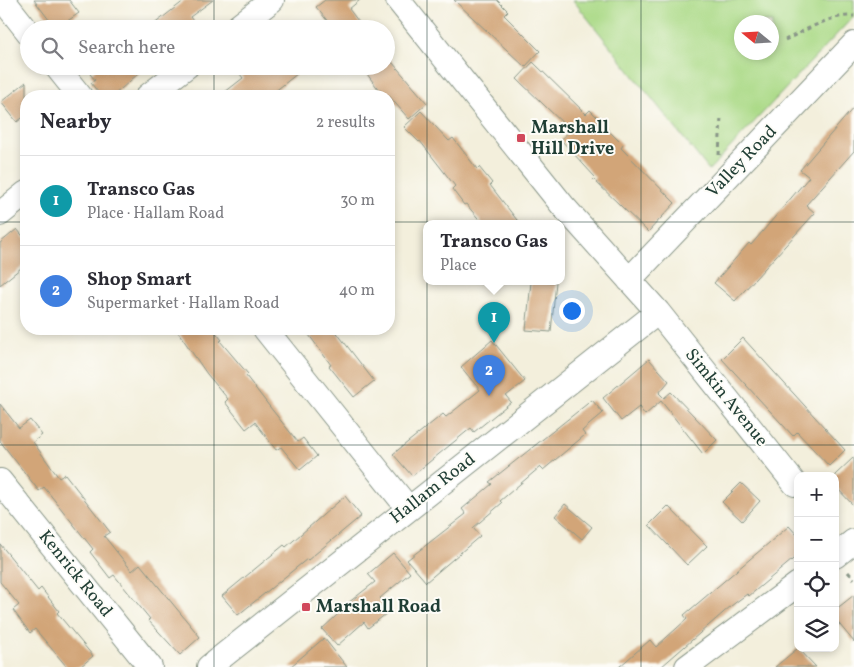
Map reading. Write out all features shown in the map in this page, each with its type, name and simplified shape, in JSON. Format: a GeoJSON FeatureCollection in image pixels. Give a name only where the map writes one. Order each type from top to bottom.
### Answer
{"type":"FeatureCollection","features":[{"type":"Feature","properties":{"kind":"street"},"geometry":{"type":"LineString","coordinates":[[3,0],[20,22]]}},
{"type":"Feature","properties":{"kind":"street"},"geometry":{"type":"LineString","coordinates":[[246,20],[272,0]]}},
{"type":"Feature","properties":{"kind":"street"},"geometry":{"type":"LineString","coordinates":[[398,0],[563,206],[658,312]]}},
{"type":"Feature","properties":{"kind":"street","name":"Valley Road"},"geometry":{"type":"LineString","coordinates":[[629,280],[854,44]]}},
{"type":"Feature","properties":{"kind":"street"},"geometry":{"type":"LineString","coordinates":[[63,75],[75,90]]}},
{"type":"Feature","properties":{"kind":"street"},"geometry":{"type":"LineString","coordinates":[[156,90],[175,75]]}},
{"type":"Feature","properties":{"kind":"street"},"geometry":{"type":"LineString","coordinates":[[0,214],[20,198]]}},
{"type":"Feature","properties":{"kind":"street","name":"Simkin Avenue"},"geometry":{"type":"LineString","coordinates":[[658,312],[794,483]]}},
{"type":"Feature","properties":{"kind":"street","name":"Hallam Road"},"geometry":{"type":"LineString","coordinates":[[209,667],[658,312]]}},
{"type":"Feature","properties":{"kind":"street"},"geometry":{"type":"LineString","coordinates":[[270,335],[408,508]]}},
{"type":"Feature","properties":{"kind":"street","name":"Kenrick Road"},"geometry":{"type":"LineString","coordinates":[[0,481],[150,667]]}},
{"type":"Feature","properties":{"kind":"street"},"geometry":{"type":"LineString","coordinates":[[839,553],[854,541]]}},
{"type":"Feature","properties":{"kind":"street"},"geometry":{"type":"LineString","coordinates":[[686,667],[794,587]]}},
{"type":"Feature","properties":{"kind":"path"},"geometry":{"type":"LineString","coordinates":[[785,40],[823,23],[847,15],[854,16]]}},
{"type":"Feature","properties":{"kind":"green space"},"geometry":{"type":"Polygon","coordinates":[[[573,0],[854,0],[854,16],[709,170],[573,0]]]}},
{"type":"Feature","properties":{"kind":"building"},"geometry":{"type":"Polygon","coordinates":[[[34,0],[69,0],[79,13],[69,20],[49,20],[34,0]]]}},
{"type":"Feature","properties":{"kind":"building"},"geometry":{"type":"Polygon","coordinates":[[[185,0],[213,0],[190,17],[192,20],[159,20],[185,0]]]}},
{"type":"Feature","properties":{"kind":"building"},"geometry":{"type":"Polygon","coordinates":[[[325,0],[360,0],[349,9],[357,20],[327,20],[316,7],[325,0]]]}},
{"type":"Feature","properties":{"kind":"building"},"geometry":{"type":"Polygon","coordinates":[[[454,0],[497,0],[508,11],[504,15],[540,51],[525,67],[454,0]]]}},
{"type":"Feature","properties":{"kind":"building"},"geometry":{"type":"Polygon","coordinates":[[[533,62],[586,114],[590,110],[623,145],[621,148],[675,203],[648,232],[593,179],[595,177],[561,140],[570,130],[517,79],[533,62]]]}},
{"type":"Feature","properties":{"kind":"building"},"geometry":{"type":"Polygon","coordinates":[[[395,66],[427,103],[409,119],[395,103],[395,90],[379,90],[368,75],[395,75],[395,66]]]}},
{"type":"Feature","properties":{"kind":"building"},"geometry":{"type":"Polygon","coordinates":[[[91,75],[137,75],[120,90],[96,90],[91,83],[95,80],[91,75]]]}},
{"type":"Feature","properties":{"kind":"building"},"geometry":{"type":"Polygon","coordinates":[[[241,75],[296,75],[277,90],[228,90],[243,78],[241,75]]]}},
{"type":"Feature","properties":{"kind":"building"},"geometry":{"type":"Polygon","coordinates":[[[26,82],[26,90],[20,90],[20,120],[17,122],[1,102],[26,82]]]}},
{"type":"Feature","properties":{"kind":"building"},"geometry":{"type":"Polygon","coordinates":[[[854,107],[854,151],[806,205],[815,213],[735,301],[714,283],[749,243],[751,245],[809,177],[800,170],[854,107]]]}},
{"type":"Feature","properties":{"kind":"building"},"geometry":{"type":"Polygon","coordinates":[[[421,111],[449,141],[453,138],[477,169],[479,167],[492,183],[490,185],[517,220],[480,220],[466,204],[464,205],[452,189],[455,186],[420,141],[404,127],[421,111]]]}},
{"type":"Feature","properties":{"kind":"building"},"geometry":{"type":"Polygon","coordinates":[[[17,229],[20,233],[20,269],[0,285],[0,243],[17,229]]]}},
{"type":"Feature","properties":{"kind":"building"},"geometry":{"type":"Polygon","coordinates":[[[531,285],[556,285],[551,332],[526,330],[531,285]]]}},
{"type":"Feature","properties":{"kind":"building"},"geometry":{"type":"Polygon","coordinates":[[[180,335],[218,335],[222,340],[220,341],[248,374],[246,376],[298,442],[303,438],[317,456],[300,470],[281,447],[276,450],[255,422],[246,429],[225,402],[228,399],[207,374],[180,335]]]}},
{"type":"Feature","properties":{"kind":"building"},"geometry":{"type":"Polygon","coordinates":[[[309,335],[339,335],[374,381],[354,397],[329,366],[331,365],[309,335]]]}},
{"type":"Feature","properties":{"kind":"building"},"geometry":{"type":"Polygon","coordinates":[[[743,338],[845,450],[829,466],[797,432],[793,436],[722,359],[743,338]]]}},
{"type":"Feature","properties":{"kind":"building"},"geometry":{"type":"Polygon","coordinates":[[[492,340],[525,381],[506,396],[511,402],[474,432],[471,428],[412,476],[393,454],[443,414],[446,417],[480,390],[461,367],[492,340]]]}},
{"type":"Feature","properties":{"kind":"building"},"geometry":{"type":"Polygon","coordinates":[[[649,359],[669,381],[659,393],[664,398],[671,392],[717,440],[703,454],[661,401],[645,415],[639,407],[621,421],[603,398],[649,359]]]}},
{"type":"Feature","properties":{"kind":"building"},"geometry":{"type":"Polygon","coordinates":[[[592,400],[603,413],[582,431],[585,435],[543,470],[540,467],[500,501],[502,503],[473,528],[480,536],[426,582],[407,560],[466,514],[462,509],[492,484],[489,482],[592,400]]]}},
{"type":"Feature","properties":{"kind":"building"},"geometry":{"type":"Polygon","coordinates":[[[0,404],[19,428],[30,420],[42,435],[33,442],[59,478],[65,474],[110,532],[104,536],[132,571],[140,564],[200,637],[180,655],[148,620],[150,619],[114,575],[110,578],[90,552],[93,549],[44,487],[39,491],[0,441],[0,404]]]}},
{"type":"Feature","properties":{"kind":"building"},"geometry":{"type":"Polygon","coordinates":[[[854,457],[854,506],[839,490],[838,472],[854,457]]]}},
{"type":"Feature","properties":{"kind":"building"},"geometry":{"type":"Polygon","coordinates":[[[741,483],[760,501],[742,521],[722,502],[741,483]]]}},
{"type":"Feature","properties":{"kind":"building"},"geometry":{"type":"Polygon","coordinates":[[[345,496],[361,516],[238,615],[222,596],[284,545],[286,547],[345,496]]]}},
{"type":"Feature","properties":{"kind":"building"},"geometry":{"type":"Polygon","coordinates":[[[565,504],[592,527],[582,539],[555,516],[565,504]]]}},
{"type":"Feature","properties":{"kind":"building"},"geometry":{"type":"Polygon","coordinates":[[[668,506],[707,546],[687,565],[649,525],[668,506]]]}},
{"type":"Feature","properties":{"kind":"building"},"geometry":{"type":"Polygon","coordinates":[[[789,526],[794,532],[794,558],[749,596],[747,594],[731,606],[661,667],[619,667],[650,640],[656,647],[687,619],[684,615],[789,526]]]}},
{"type":"Feature","properties":{"kind":"building"},"geometry":{"type":"Polygon","coordinates":[[[0,544],[38,591],[41,588],[59,611],[57,613],[93,656],[80,667],[67,667],[35,629],[30,633],[13,610],[19,605],[0,582],[0,544]]]}},
{"type":"Feature","properties":{"kind":"building"},"geometry":{"type":"Polygon","coordinates":[[[393,553],[410,573],[380,598],[391,610],[368,628],[364,622],[337,646],[322,629],[348,603],[375,582],[368,574],[393,553]]]}},
{"type":"Feature","properties":{"kind":"building"},"geometry":{"type":"Polygon","coordinates":[[[854,595],[854,642],[839,624],[839,607],[854,595]]]}},
{"type":"Feature","properties":{"kind":"building"},"geometry":{"type":"Polygon","coordinates":[[[324,638],[347,667],[290,667],[324,638]]]}},
{"type":"Feature","properties":{"kind":"building"},"geometry":{"type":"Polygon","coordinates":[[[794,651],[802,652],[816,667],[775,667],[794,651]]]}},
{"type":"Feature","properties":{"kind":"place","name":"Marshall Hill Drive"},"geometry":{"type":"Point","coordinates":[521,138]}},
{"type":"Feature","properties":{"kind":"place","name":"Transco Gas"},"geometry":{"type":"Point","coordinates":[494,343]}},
{"type":"Feature","properties":{"kind":"place","name":"Shop Smart"},"geometry":{"type":"Point","coordinates":[489,396]}},
{"type":"Feature","properties":{"kind":"place","name":"Marshall Road"},"geometry":{"type":"Point","coordinates":[306,607]}}]}
